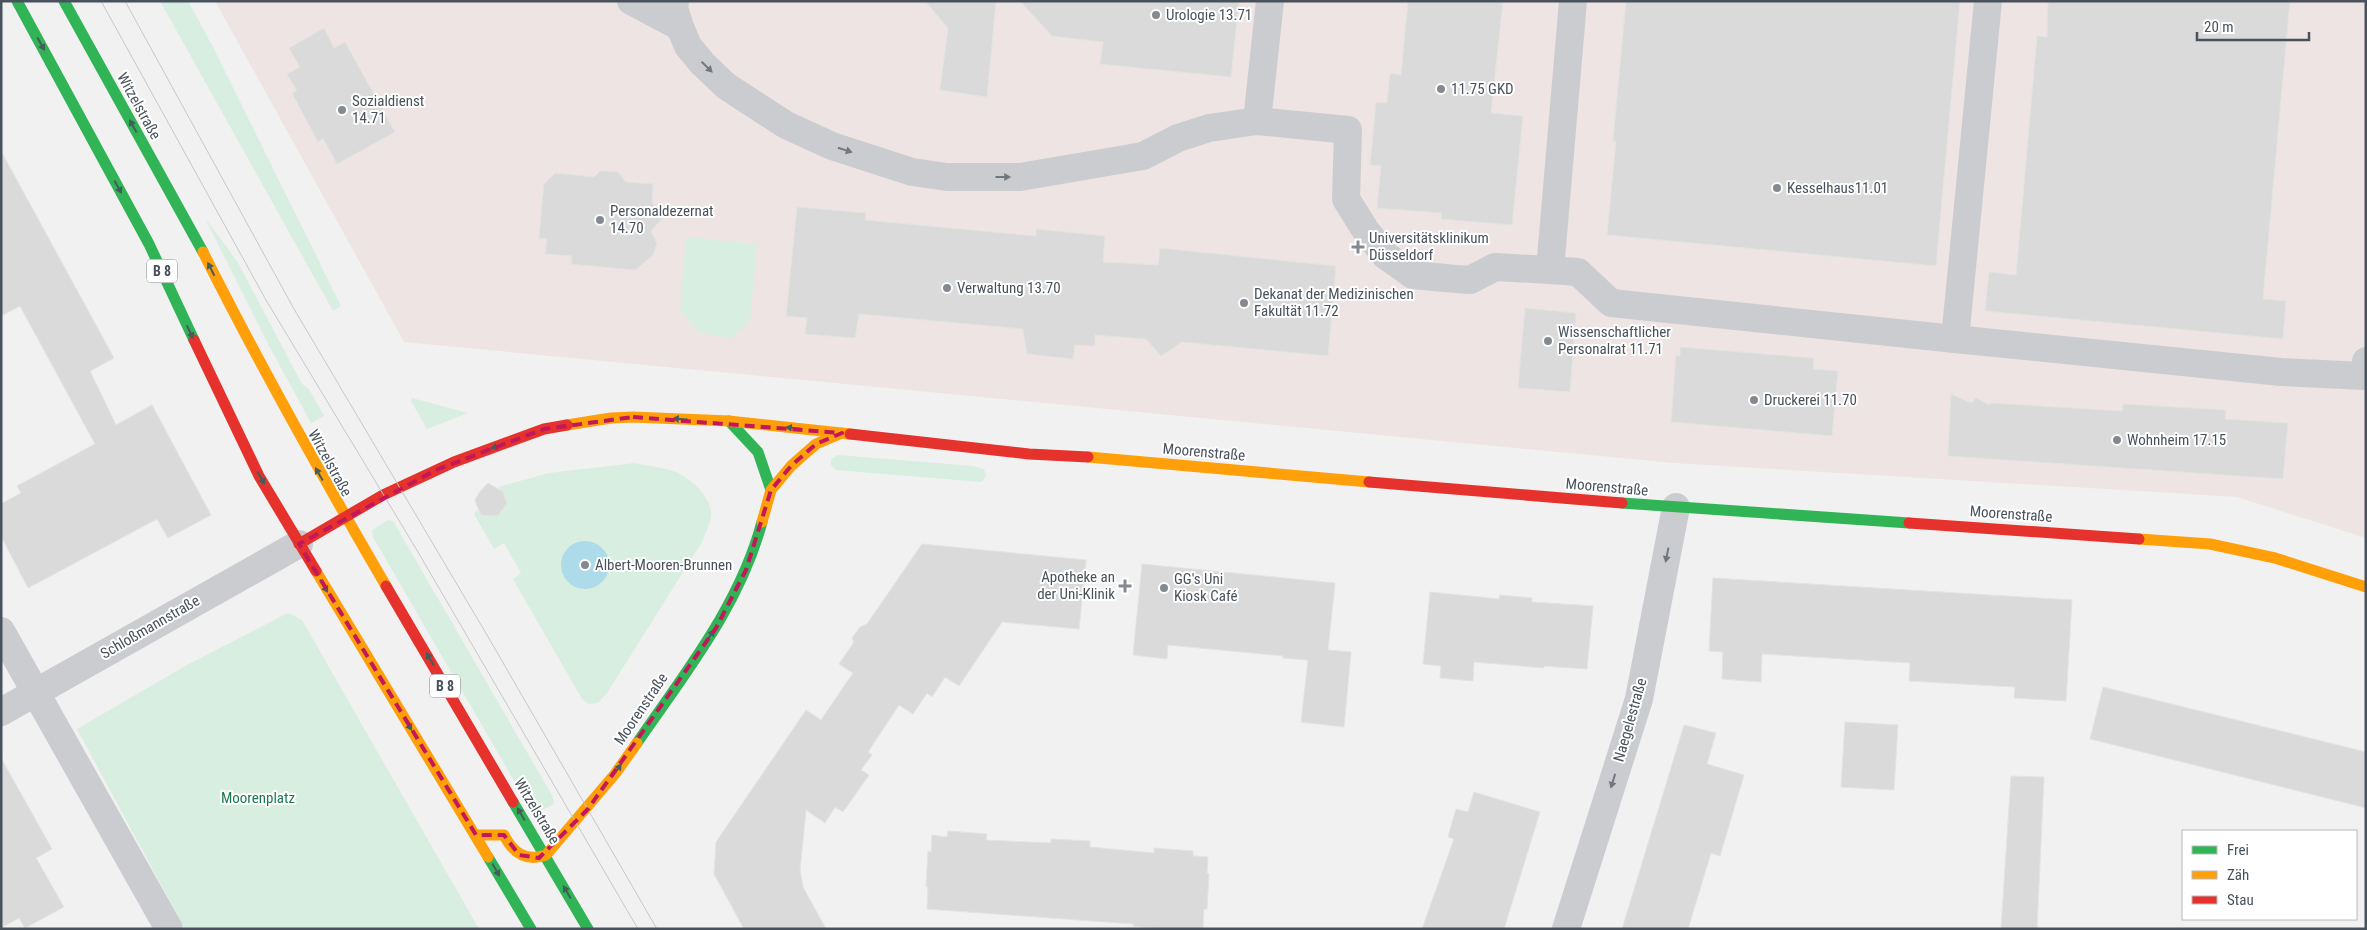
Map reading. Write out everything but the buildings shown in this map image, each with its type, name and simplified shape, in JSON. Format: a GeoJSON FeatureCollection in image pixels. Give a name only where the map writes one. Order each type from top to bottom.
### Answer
{"type":"FeatureCollection","features":[{"type":"Feature","properties":{"kind":"street","name":"B 8"},"geometry":{"type":"LineString","coordinates":[[17,1],[149,244],[259,476],[476,834],[531,929]]}},
{"type":"Feature","properties":{"kind":"street","name":"Witzelstraße"},"geometry":{"type":"LineString","coordinates":[[64,1],[195,237],[256,358],[344,517],[588,929]]}},
{"type":"Feature","properties":{"kind":"street"},"geometry":{"type":"LineString","coordinates":[[631,1],[677,14],[688,46],[702,63],[720,80],[786,125],[832,146],[912,172],[947,178],[1020,177],[1143,156],[1178,138],[1209,128],[1257,120],[1348,130],[1346,199],[1366,232],[1385,255],[1413,275],[1470,280],[1495,267],[1578,272],[1612,303],[2281,372],[2364,376],[2366,361]]}},
{"type":"Feature","properties":{"kind":"street"},"geometry":{"type":"LineString","coordinates":[[1257,120],[1270,1]]}},
{"type":"Feature","properties":{"kind":"street"},"geometry":{"type":"LineString","coordinates":[[1550,270],[1574,1]]}},
{"type":"Feature","properties":{"kind":"street"},"geometry":{"type":"LineString","coordinates":[[1955,339],[1988,1]]}},
{"type":"Feature","properties":{"kind":"street","name":"Moorenstraße"},"geometry":{"type":"LineString","coordinates":[[299,544],[344,517],[454,462],[544,429],[611,418],[633,417],[729,422],[1029,454],[1135,460],[1396,485],[1676,507],[2210,544],[2275,558],[2366,587]]}},
{"type":"Feature","properties":{"kind":"street"},"geometry":{"type":"LineString","coordinates":[[729,422],[758,452],[771,490]]}},
{"type":"Feature","properties":{"kind":"street","name":"Moorenstraße"},"geometry":{"type":"LineString","coordinates":[[546,856],[615,774],[716,628],[746,570],[762,527],[771,490],[791,466],[816,444],[842,433]]}},
{"type":"Feature","properties":{"kind":"street","name":"Naegelestraße"},"geometry":{"type":"LineString","coordinates":[[1566,929],[1638,699],[1676,507]]}},
{"type":"Feature","properties":{"kind":"street","name":"Schloßmannstraße"},"geometry":{"type":"LineString","coordinates":[[1,712],[299,544]]}},
{"type":"Feature","properties":{"kind":"street"},"geometry":{"type":"LineString","coordinates":[[1,631],[107,816],[168,929]]}},
{"type":"Feature","properties":{"kind":"street"},"geometry":{"type":"LineString","coordinates":[[476,834],[504,835],[512,850],[519,855],[529,858],[546,856]]}},
{"type":"Feature","properties":{"kind":"highlighted area"},"geometry":{"type":"Polygon","coordinates":[[[633,417],[842,433],[816,444],[791,466],[771,490],[746,570],[716,628],[588,809],[539,858],[519,855],[504,835],[476,835],[299,544],[436,470],[544,429],[633,417]]]}},
{"type":"Feature","properties":{"kind":"shaded area","name":"Universitätsklinikum Düsseldorf"},"geometry":{"type":"Polygon","coordinates":[[[215,1],[2366,1],[2366,538],[2237,497],[1674,463],[404,342],[215,1]]]}},
{"type":"Feature","properties":{"kind":"green space"},"geometry":{"type":"Polygon","coordinates":[[[160,1],[188,1],[213,47],[341,306],[333,311],[160,1]]]}},
{"type":"Feature","properties":{"kind":"green space"},"geometry":{"type":"Polygon","coordinates":[[[205,218],[237,261],[302,384],[309,389],[324,416],[311,423],[268,344],[205,218]]]}},
{"type":"Feature","properties":{"kind":"green space"},"geometry":{"type":"Polygon","coordinates":[[[686,237],[757,244],[750,321],[732,338],[699,333],[680,310],[686,237]]]}},
{"type":"Feature","properties":{"kind":"green space"},"geometry":{"type":"Polygon","coordinates":[[[412,398],[468,413],[427,429],[411,401],[412,398]]]}},
{"type":"Feature","properties":{"kind":"green space"},"geometry":{"type":"Polygon","coordinates":[[[838,455],[973,466],[984,469],[986,476],[982,482],[836,470],[831,465],[831,459],[838,455]]]}},
{"type":"Feature","properties":{"kind":"green space"},"geometry":{"type":"Polygon","coordinates":[[[635,463],[664,468],[679,474],[693,483],[704,495],[711,509],[710,523],[702,542],[607,693],[598,703],[589,704],[582,699],[513,579],[521,573],[504,543],[494,549],[474,514],[477,510],[491,516],[502,512],[505,498],[498,487],[549,473],[635,463]],[[585,541],[572,545],[561,567],[566,578],[575,585],[585,589],[594,587],[601,581],[606,572],[607,563],[605,553],[597,546],[585,541]]]}},
{"type":"Feature","properties":{"kind":"green space"},"geometry":{"type":"Polygon","coordinates":[[[388,520],[393,521],[553,797],[554,804],[537,813],[531,810],[373,537],[372,530],[388,520]]]}},
{"type":"Feature","properties":{"kind":"green space","name":"Moorenplatz"},"geometry":{"type":"Polygon","coordinates":[[[288,613],[302,620],[479,929],[185,929],[77,729],[187,665],[288,613]]]}},
{"type":"Feature","properties":{"kind":"water","name":"Albert-Mooren-Brunnen"},"geometry":{"type":"Polygon","coordinates":[[[585,541],[594,543],[602,548],[607,556],[609,565],[607,574],[602,582],[594,587],[585,589],[576,587],[568,582],[563,574],[561,565],[563,556],[568,548],[576,543],[585,541]]]}},
{"type":"Feature","properties":{"kind":"tram line"},"geometry":{"type":"LineString","coordinates":[[101,1],[266,300],[418,552],[638,929]]}},
{"type":"Feature","properties":{"kind":"tram line"},"geometry":{"type":"LineString","coordinates":[[125,1],[294,309],[487,635],[657,929]]}},
{"type":"Feature","properties":{"kind":"traffic: fast"},"geometry":{"type":"LineString","coordinates":[[17,1],[149,244],[194,340]]}},
{"type":"Feature","properties":{"kind":"traffic: fast"},"geometry":{"type":"LineString","coordinates":[[64,1],[203,252]]}},
{"type":"Feature","properties":{"kind":"traffic: fast"},"geometry":{"type":"LineString","coordinates":[[729,421],[758,452],[771,490]]}},
{"type":"Feature","properties":{"kind":"traffic: fast"},"geometry":{"type":"LineString","coordinates":[[1622,503],[1909,523]]}},
{"type":"Feature","properties":{"kind":"traffic: fast"},"geometry":{"type":"LineString","coordinates":[[637,743],[692,664],[725,610],[740,582],[762,522]]}},
{"type":"Feature","properties":{"kind":"traffic: fast"},"geometry":{"type":"LineString","coordinates":[[513,802],[588,929]]}},
{"type":"Feature","properties":{"kind":"traffic: fast"},"geometry":{"type":"LineString","coordinates":[[488,857],[531,929]]}},
{"type":"Feature","properties":{"kind":"traffic: slow"},"geometry":{"type":"LineString","coordinates":[[203,252],[292,421],[386,586]]}},
{"type":"Feature","properties":{"kind":"traffic: slow"},"geometry":{"type":"LineString","coordinates":[[567,425],[611,418],[633,417],[729,421],[850,434]]}},
{"type":"Feature","properties":{"kind":"traffic: slow"},"geometry":{"type":"LineString","coordinates":[[762,522],[771,490],[791,466],[816,444],[842,433]]}},
{"type":"Feature","properties":{"kind":"traffic: slow"},"geometry":{"type":"LineString","coordinates":[[1088,457],[1369,482]]}},
{"type":"Feature","properties":{"kind":"traffic: slow"},"geometry":{"type":"LineString","coordinates":[[2139,539],[2210,544],[2275,558],[2366,587]]}},
{"type":"Feature","properties":{"kind":"traffic: slow"},"geometry":{"type":"LineString","coordinates":[[316,571],[488,857]]}},
{"type":"Feature","properties":{"kind":"traffic: slow"},"geometry":{"type":"LineString","coordinates":[[476,835],[504,835],[512,847],[521,854],[532,857],[546,855],[615,774],[637,743]]}},
{"type":"Feature","properties":{"kind":"traffic: jam"},"geometry":{"type":"LineString","coordinates":[[194,340],[259,476],[316,571]]}},
{"type":"Feature","properties":{"kind":"traffic: jam"},"geometry":{"type":"LineString","coordinates":[[299,544],[383,495],[454,462],[544,429],[567,425]]}},
{"type":"Feature","properties":{"kind":"traffic: jam"},"geometry":{"type":"LineString","coordinates":[[850,434],[1029,454],[1088,457]]}},
{"type":"Feature","properties":{"kind":"traffic: jam"},"geometry":{"type":"LineString","coordinates":[[1369,482],[1622,503]]}},
{"type":"Feature","properties":{"kind":"traffic: jam"},"geometry":{"type":"LineString","coordinates":[[1909,523],[2139,539]]}},
{"type":"Feature","properties":{"kind":"traffic: jam"},"geometry":{"type":"LineString","coordinates":[[386,586],[513,802]]}},
{"type":"Feature","properties":{"kind":"place","name":"Urologie 13.71"},"geometry":{"type":"Point","coordinates":[1156,15]}},
{"type":"Feature","properties":{"kind":"place","name":"11.75 GKD"},"geometry":{"type":"Point","coordinates":[1441,89]}},
{"type":"Feature","properties":{"kind":"place","name":"Sozialdienst 14.71"},"geometry":{"type":"Point","coordinates":[342,110]}},
{"type":"Feature","properties":{"kind":"place","name":"Kesselhaus11.01"},"geometry":{"type":"Point","coordinates":[1777,188]}},
{"type":"Feature","properties":{"kind":"place","name":"Personaldezernat 14.70"},"geometry":{"type":"Point","coordinates":[600,220]}},
{"type":"Feature","properties":{"kind":"place","name":"Universitätsklinikum Düsseldorf"},"geometry":{"type":"Point","coordinates":[1358,247]}},
{"type":"Feature","properties":{"kind":"place","name":"Verwaltung 13.70"},"geometry":{"type":"Point","coordinates":[947,288]}},
{"type":"Feature","properties":{"kind":"place","name":"Dekanat der Medizinischen Fakultät 11.72"},"geometry":{"type":"Point","coordinates":[1244,303]}},
{"type":"Feature","properties":{"kind":"place","name":"Wissenschaftlicher Personalrat 11.71"},"geometry":{"type":"Point","coordinates":[1548,341]}},
{"type":"Feature","properties":{"kind":"place","name":"Druckerei 11.70"},"geometry":{"type":"Point","coordinates":[1754,400]}},
{"type":"Feature","properties":{"kind":"place","name":"Wohnheim 17.15"},"geometry":{"type":"Point","coordinates":[2117,440]}},
{"type":"Feature","properties":{"kind":"place","name":"Albert-Mooren-Brunnen"},"geometry":{"type":"Point","coordinates":[585,565]}},
{"type":"Feature","properties":{"kind":"place","name":"Apotheke an der Uni-Klinik"},"geometry":{"type":"Point","coordinates":[1125,586]}},
{"type":"Feature","properties":{"kind":"place","name":"GG's Uni Kiosk Café"},"geometry":{"type":"Point","coordinates":[1164,588]}}]}
